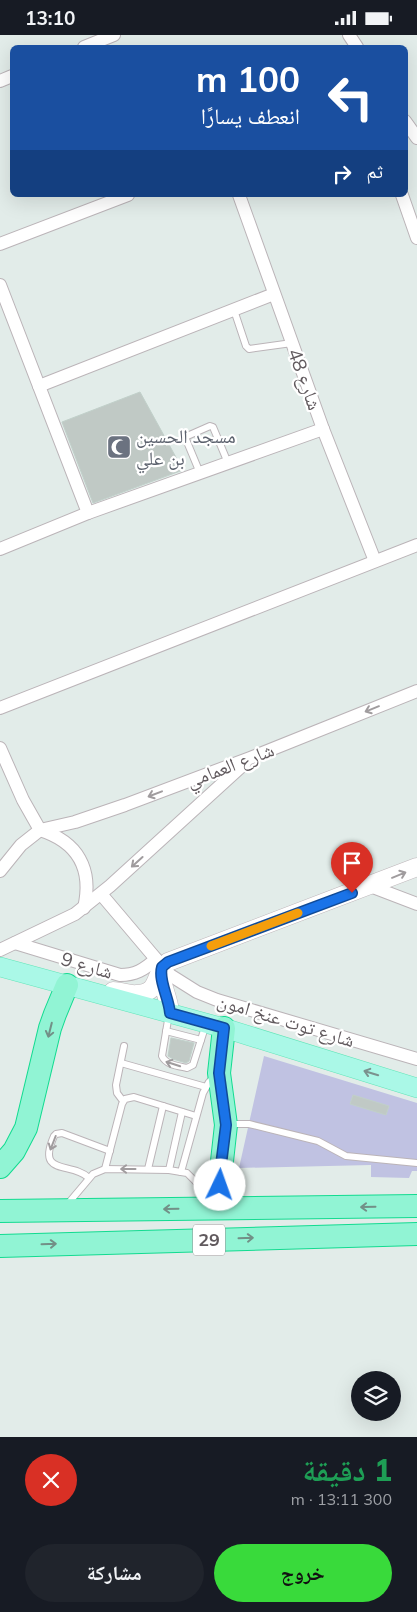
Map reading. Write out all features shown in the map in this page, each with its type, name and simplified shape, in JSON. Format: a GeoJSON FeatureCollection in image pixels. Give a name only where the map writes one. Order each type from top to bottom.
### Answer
{"type":"FeatureCollection","features":[{"type":"Feature","properties":{"kind":"highway"},"geometry":{"type":"LineString","coordinates":[[0,1167],[14,1151],[26,1128],[54,1014],[67,985]]}},
{"type":"Feature","properties":{"kind":"highway"},"geometry":{"type":"LineString","coordinates":[[211,1030],[213,1080],[226,1125],[220,1185],[225,1196],[239,1208]]}},
{"type":"Feature","properties":{"kind":"highway","name":"29"},"geometry":{"type":"LineString","coordinates":[[0,1211],[417,1206]]}},
{"type":"Feature","properties":{"kind":"highway","name":"29"},"geometry":{"type":"LineString","coordinates":[[0,1246],[417,1234]]}},
{"type":"Feature","properties":{"kind":"main road"},"geometry":{"type":"LineString","coordinates":[[0,967],[170,1013],[211,1030],[417,1088]]}},
{"type":"Feature","properties":{"kind":"street"},"geometry":{"type":"LineString","coordinates":[[89,45],[114,35]]}},
{"type":"Feature","properties":{"kind":"street"},"geometry":{"type":"LineString","coordinates":[[410,123],[417,138]]}},
{"type":"Feature","properties":{"kind":"street"},"geometry":{"type":"LineString","coordinates":[[0,245],[123,197]]}},
{"type":"Feature","properties":{"kind":"street","name":"شارع 48"},"geometry":{"type":"LineString","coordinates":[[240,197],[323,429],[376,561]]}},
{"type":"Feature","properties":{"kind":"street"},"geometry":{"type":"LineString","coordinates":[[403,197],[417,238]]}},
{"type":"Feature","properties":{"kind":"street"},"geometry":{"type":"LineString","coordinates":[[0,285],[88,513]]}},
{"type":"Feature","properties":{"kind":"street"},"geometry":{"type":"LineString","coordinates":[[39,386],[274,294]]}},
{"type":"Feature","properties":{"kind":"street"},"geometry":{"type":"LineString","coordinates":[[0,549],[88,513],[323,429]]}},
{"type":"Feature","properties":{"kind":"street"},"geometry":{"type":"LineString","coordinates":[[0,708],[417,545]]}},
{"type":"Feature","properties":{"kind":"street","name":"شارع العمامي"},"geometry":{"type":"LineString","coordinates":[[40,830],[75,822],[117,808],[250,758],[417,691]]}},
{"type":"Feature","properties":{"kind":"street"},"geometry":{"type":"LineString","coordinates":[[0,747],[6,774],[40,830],[52,833],[63,840],[80,858],[87,882],[84,908]]}},
{"type":"Feature","properties":{"kind":"street"},"geometry":{"type":"LineString","coordinates":[[0,950],[84,908],[250,758]]}},
{"type":"Feature","properties":{"kind":"street"},"geometry":{"type":"LineString","coordinates":[[0,871],[21,845],[40,830]]}},
{"type":"Feature","properties":{"kind":"street"},"geometry":{"type":"LineString","coordinates":[[103,994],[116,991],[137,994],[149,991],[153,989],[160,966],[168,962],[417,867]]}},
{"type":"Feature","properties":{"kind":"street"},"geometry":{"type":"LineString","coordinates":[[370,886],[417,904]]}},
{"type":"Feature","properties":{"kind":"street","name":"شارع توت عنخ امون"},"geometry":{"type":"LineString","coordinates":[[101,894],[160,966],[179,982],[197,992],[216,1000],[417,1059]]}},
{"type":"Feature","properties":{"kind":"street","name":"شارع 9"},"geometry":{"type":"LineString","coordinates":[[15,943],[120,975],[129,975],[160,966]]}},
{"type":"Feature","properties":{"kind":"street"},"geometry":{"type":"LineString","coordinates":[[160,966],[170,1013]]}},
{"type":"Feature","properties":{"kind":"lane"},"geometry":{"type":"LineString","coordinates":[[234,310],[246,346],[249,349],[292,343]]}},
{"type":"Feature","properties":{"kind":"lane"},"geometry":{"type":"LineString","coordinates":[[200,473],[185,437],[210,425],[213,427],[228,463]]}},
{"type":"Feature","properties":{"kind":"lane"},"geometry":{"type":"LineString","coordinates":[[170,1013],[166,1031],[166,1050],[162,1056],[166,1062],[190,1068],[193,1065],[196,1048],[211,1030]]}},
{"type":"Feature","properties":{"kind":"lane"},"geometry":{"type":"LineString","coordinates":[[166,1031],[211,1030]]}},
{"type":"Feature","properties":{"kind":"lane"},"geometry":{"type":"LineString","coordinates":[[123,1101],[116,1089],[124,1046]]}},
{"type":"Feature","properties":{"kind":"lane"},"geometry":{"type":"LineString","coordinates":[[120,1063],[213,1080],[203,1093],[181,1172]]}},
{"type":"Feature","properties":{"kind":"lane"},"geometry":{"type":"LineString","coordinates":[[106,1169],[123,1101],[129,1097],[196,1116]]}},
{"type":"Feature","properties":{"kind":"lane"},"geometry":{"type":"LineString","coordinates":[[148,1169],[163,1106]]}},
{"type":"Feature","properties":{"kind":"lane"},"geometry":{"type":"LineString","coordinates":[[169,1170],[182,1112]]}},
{"type":"Feature","properties":{"kind":"lane"},"geometry":{"type":"LineString","coordinates":[[226,1125],[249,1124],[314,1140],[346,1156],[417,1163]]}},
{"type":"Feature","properties":{"kind":"lane"},"geometry":{"type":"LineString","coordinates":[[89,1178],[80,1171],[51,1162],[49,1154],[54,1136],[62,1133],[110,1151]]}},
{"type":"Feature","properties":{"kind":"lane"},"geometry":{"type":"LineString","coordinates":[[63,1210],[89,1178],[98,1171],[106,1169],[148,1169],[181,1172],[192,1177],[199,1185],[207,1209]]}},
{"type":"Feature","properties":{"kind":"shaded area"},"geometry":{"type":"Polygon","coordinates":[[[264,1056],[417,1103],[417,1171],[412,1171],[409,1178],[371,1177],[371,1165],[239,1168],[264,1056]]]}},
{"type":"Feature","properties":{"kind":"building","name":"مسجد الحسين بن علي"},"geometry":{"type":"Polygon","coordinates":[[[140,392],[183,470],[93,503],[62,422],[140,392]]]}},
{"type":"Feature","properties":{"kind":"building"},"geometry":{"type":"Polygon","coordinates":[[[171,1038],[194,1043],[189,1061],[186,1063],[168,1056],[171,1038]]]}},
{"type":"Feature","properties":{"kind":"building"},"geometry":{"type":"Polygon","coordinates":[[[353,1095],[389,1106],[386,1115],[350,1104],[353,1095]]]}},
{"type":"Feature","properties":{"kind":"slow traffic"},"geometry":{"type":"LineString","coordinates":[[211,946],[298,913]]}},
{"type":"Feature","properties":{"kind":"place","name":"مسجد الحسين بن علي"},"geometry":{"type":"Point","coordinates":[119,447]}},
{"type":"Feature","properties":{"kind":"route"},"geometry":{"type":"LineString","coordinates":[[220,1185],[226,1125],[219,1073],[224,1028],[170,1013],[170,1006],[161,976],[162,967],[168,962],[352,893]]}}]}
